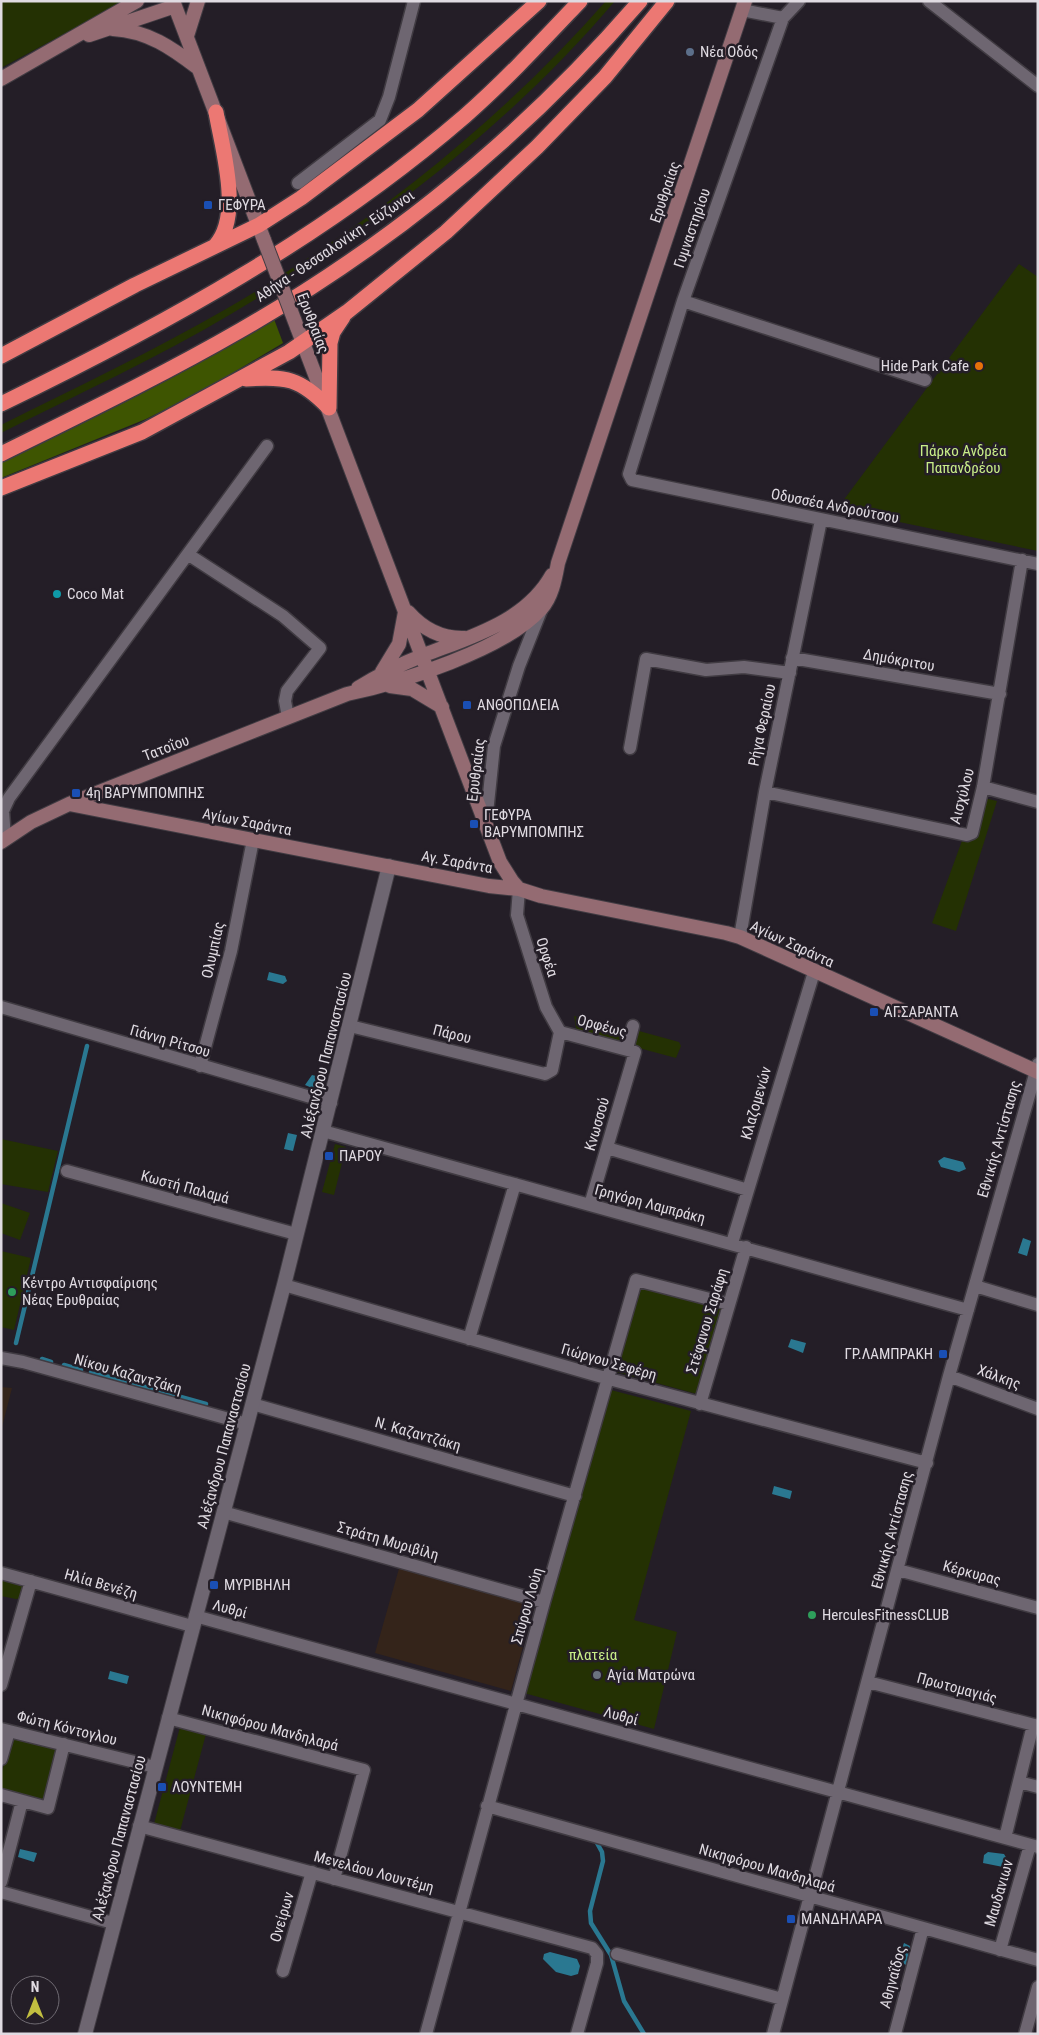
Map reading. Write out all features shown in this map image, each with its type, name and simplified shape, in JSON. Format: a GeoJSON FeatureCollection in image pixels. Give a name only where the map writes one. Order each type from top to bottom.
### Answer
{"type":"FeatureCollection","features":[{"type":"Feature","properties":{"kind":"highway"},"geometry":{"type":"LineString","coordinates":[[1,356],[135,285],[259,225],[301,198],[418,110],[539,1]]}},
{"type":"Feature","properties":{"kind":"highway","name":"Αθήνα - Θεσσαλονίκη - Εύζωνοι"},"geometry":{"type":"LineString","coordinates":[[1,404],[218,292],[362,198],[466,115],[580,1]]}},
{"type":"Feature","properties":{"kind":"highway","name":"Αθήνα - Θεσσαλονίκη - Εύζωνοι"},"geometry":{"type":"LineString","coordinates":[[1,454],[145,382],[242,330],[387,235],[494,150],[550,97],[640,1]]}},
{"type":"Feature","properties":{"kind":"highway"},"geometry":{"type":"LineString","coordinates":[[1,488],[142,432],[240,380],[303,343],[347,312],[446,232],[537,148],[605,77],[667,1]]}},
{"type":"Feature","properties":{"kind":"highway"},"geometry":{"type":"LineString","coordinates":[[214,247],[225,233],[229,208],[216,112]]}},
{"type":"Feature","properties":{"kind":"highway"},"geometry":{"type":"LineString","coordinates":[[328,408],[330,342],[338,324],[347,312]]}},
{"type":"Feature","properties":{"kind":"highway"},"geometry":{"type":"LineString","coordinates":[[240,380],[270,377],[287,379],[304,385],[328,408]]}},
{"type":"Feature","properties":{"kind":"main road"},"geometry":{"type":"LineString","coordinates":[[1,79],[137,1]]}},
{"type":"Feature","properties":{"kind":"main road"},"geometry":{"type":"LineString","coordinates":[[187,36],[198,1]]}},
{"type":"Feature","properties":{"kind":"main road"},"geometry":{"type":"LineString","coordinates":[[65,44],[174,4]]}},
{"type":"Feature","properties":{"kind":"main road","name":"Ερυθραίας"},"geometry":{"type":"LineString","coordinates":[[174,4],[486,824],[506,872],[520,888]]}},
{"type":"Feature","properties":{"kind":"main road","name":"Ερυθραίας"},"geometry":{"type":"LineString","coordinates":[[428,670],[502,638],[524,625],[542,608],[550,593],[558,563],[743,6]]}},
{"type":"Feature","properties":{"kind":"main road"},"geometry":{"type":"LineString","coordinates":[[107,29],[124,30],[149,36],[174,50],[200,69]]}},
{"type":"Feature","properties":{"kind":"main road","name":"Ερυθραίας"},"geometry":{"type":"LineString","coordinates":[[423,655],[471,638],[518,612],[548,582],[558,563]]}},
{"type":"Feature","properties":{"kind":"main road"},"geometry":{"type":"LineString","coordinates":[[405,609],[427,629],[441,635],[471,638]]}},
{"type":"Feature","properties":{"kind":"main road"},"geometry":{"type":"LineString","coordinates":[[405,609],[399,644],[383,680],[412,689],[442,707]]}},
{"type":"Feature","properties":{"kind":"main road","name":"Τατοΐου"},"geometry":{"type":"LineString","coordinates":[[383,680],[423,655]]}},
{"type":"Feature","properties":{"kind":"main road","name":"Τατοΐου"},"geometry":{"type":"LineString","coordinates":[[3,840],[31,822],[69,804],[383,680],[428,670]]}},
{"type":"Feature","properties":{"kind":"main road","name":"Αγίων Σαράντα"},"geometry":{"type":"LineString","coordinates":[[69,804],[389,866]]}},
{"type":"Feature","properties":{"kind":"main road","name":"Αγ. Σαράντα"},"geometry":{"type":"LineString","coordinates":[[389,866],[489,886],[520,888]]}},
{"type":"Feature","properties":{"kind":"main road","name":"Αγίων Σαράντα"},"geometry":{"type":"LineString","coordinates":[[520,888],[541,896],[740,937],[814,972],[1037,1069]]}},
{"type":"Feature","properties":{"kind":"street"},"geometry":{"type":"LineString","coordinates":[[298,183],[380,120],[389,97],[414,1]]}},
{"type":"Feature","properties":{"kind":"street","name":"Γυμναστηρίου"},"geometry":{"type":"LineString","coordinates":[[629,474],[683,301],[783,18],[799,1]]}},
{"type":"Feature","properties":{"kind":"street"},"geometry":{"type":"LineString","coordinates":[[929,1],[1038,86]]}},
{"type":"Feature","properties":{"kind":"street"},"geometry":{"type":"LineString","coordinates":[[743,6],[783,18]]}},
{"type":"Feature","properties":{"kind":"street"},"geometry":{"type":"LineString","coordinates":[[683,301],[926,380]]}},
{"type":"Feature","properties":{"kind":"street"},"geometry":{"type":"LineString","coordinates":[[3,840],[3,811],[9,798],[189,555],[267,446]]}},
{"type":"Feature","properties":{"kind":"street","name":"Οδυσσέα Ανδρούτσου"},"geometry":{"type":"LineString","coordinates":[[629,474],[632,480],[637,482],[1038,564]]}},
{"type":"Feature","properties":{"kind":"street","name":"Ρήγα Φεραίου"},"geometry":{"type":"LineString","coordinates":[[740,937],[765,792],[821,520]]}},
{"type":"Feature","properties":{"kind":"street"},"geometry":{"type":"LineString","coordinates":[[189,555],[283,616],[320,648],[287,691],[285,701],[288,717]]}},
{"type":"Feature","properties":{"kind":"street","name":"Αισχύλου"},"geometry":{"type":"LineString","coordinates":[[765,792],[967,835],[972,833],[983,787],[1022,560]]}},
{"type":"Feature","properties":{"kind":"street","name":"Ερυθραίας"},"geometry":{"type":"LineString","coordinates":[[486,824],[494,746],[519,666],[542,608]]}},
{"type":"Feature","properties":{"kind":"street","name":"Δημόκριτου"},"geometry":{"type":"LineString","coordinates":[[792,658],[1000,694]]}},
{"type":"Feature","properties":{"kind":"street"},"geometry":{"type":"LineString","coordinates":[[630,748],[646,659],[706,670],[744,667],[790,673]]}},
{"type":"Feature","properties":{"kind":"street"},"geometry":{"type":"LineString","coordinates":[[983,787],[1038,802]]}},
{"type":"Feature","properties":{"kind":"street","name":"Ολυμπίας"},"geometry":{"type":"LineString","coordinates":[[200,1066],[231,951],[253,840]]}},
{"type":"Feature","properties":{"kind":"street","name":"Αλέξανδρου Παπαναστασίου"},"geometry":{"type":"LineString","coordinates":[[85,2034],[284,1285],[389,866]]}},
{"type":"Feature","properties":{"kind":"street","name":"Ορφέα"},"geometry":{"type":"LineString","coordinates":[[520,888],[517,916],[543,998],[560,1032]]}},
{"type":"Feature","properties":{"kind":"street","name":"Κλαζομενών"},"geometry":{"type":"LineString","coordinates":[[732,1243],[814,972]]}},
{"type":"Feature","properties":{"kind":"street","name":"Γιάννη Ρίτσου"},"geometry":{"type":"LineString","coordinates":[[1,1006],[331,1103]]}},
{"type":"Feature","properties":{"kind":"street","name":"Πάρου"},"geometry":{"type":"LineString","coordinates":[[350,1026],[545,1074],[552,1070],[560,1032]]}},
{"type":"Feature","properties":{"kind":"street","name":"Κνωσσού"},"geometry":{"type":"LineString","coordinates":[[590,1205],[607,1148],[631,1050],[633,1026]]}},
{"type":"Feature","properties":{"kind":"street","name":"Ορφέως"},"geometry":{"type":"LineString","coordinates":[[560,1032],[631,1050]]}},
{"type":"Feature","properties":{"kind":"street","name":"Εθνικής Αντίστασης"},"geometry":{"type":"LineString","coordinates":[[773,2034],[949,1376],[1037,1069]]}},
{"type":"Feature","properties":{"kind":"street","name":"Γρηγόρη Λαμπράκη"},"geometry":{"type":"LineString","coordinates":[[323,1131],[968,1310]]}},
{"type":"Feature","properties":{"kind":"street"},"geometry":{"type":"LineString","coordinates":[[607,1148],[748,1190]]}},
{"type":"Feature","properties":{"kind":"street","name":"Κωστή Παλαμά"},"geometry":{"type":"LineString","coordinates":[[67,1171],[296,1234]]}},
{"type":"Feature","properties":{"kind":"street"},"geometry":{"type":"LineString","coordinates":[[469,1339],[515,1184]]}},
{"type":"Feature","properties":{"kind":"street","name":"Στέφανου Σαράφη"},"geometry":{"type":"LineString","coordinates":[[700,1404],[746,1247]]}},
{"type":"Feature","properties":{"kind":"street","name":"Σπύρου Λούη"},"geometry":{"type":"LineString","coordinates":[[426,2034],[487,1806],[636,1280],[729,1304]]}},
{"type":"Feature","properties":{"kind":"street","name":"Γιώργου Σεφέρη"},"geometry":{"type":"LineString","coordinates":[[284,1285],[609,1379],[927,1463]]}},
{"type":"Feature","properties":{"kind":"street"},"geometry":{"type":"LineString","coordinates":[[975,1286],[1038,1305]]}},
{"type":"Feature","properties":{"kind":"street","name":"Νίκου Καζαντζάκη"},"geometry":{"type":"LineString","coordinates":[[1,1358],[23,1362],[246,1424]]}},
{"type":"Feature","properties":{"kind":"street","name":"Χάλκης"},"geometry":{"type":"LineString","coordinates":[[949,1376],[1038,1408]]}},
{"type":"Feature","properties":{"kind":"street","name":"Ν. Καζαντζάκη"},"geometry":{"type":"LineString","coordinates":[[252,1404],[575,1496]]}},
{"type":"Feature","properties":{"kind":"street","name":"Στράτη Μυριβίλη"},"geometry":{"type":"LineString","coordinates":[[223,1512],[544,1602]]}},
{"type":"Feature","properties":{"kind":"street","name":"Κέρκυρας"},"geometry":{"type":"LineString","coordinates":[[898,1570],[1038,1608]]}},
{"type":"Feature","properties":{"kind":"street","name":"Ηλία Βενέζη"},"geometry":{"type":"LineString","coordinates":[[1,1573],[194,1621]]}},
{"type":"Feature","properties":{"kind":"street"},"geometry":{"type":"LineString","coordinates":[[1,1685],[31,1581]]}},
{"type":"Feature","properties":{"kind":"street","name":"Λυθρί"},"geometry":{"type":"LineString","coordinates":[[194,1621],[516,1704],[1034,1846]]}},
{"type":"Feature","properties":{"kind":"street","name":"Πρωτομαγιάς"},"geometry":{"type":"LineString","coordinates":[[868,1682],[1035,1725]]}},
{"type":"Feature","properties":{"kind":"street","name":"Νικηφόρου Μανδηλαρά"},"geometry":{"type":"LineString","coordinates":[[168,1718],[364,1770],[334,1879]]}},
{"type":"Feature","properties":{"kind":"street"},"geometry":{"type":"LineString","coordinates":[[1005,1838],[1035,1725]]}},
{"type":"Feature","properties":{"kind":"street"},"geometry":{"type":"LineString","coordinates":[[1,1759],[5,1730]]}},
{"type":"Feature","properties":{"kind":"street","name":"Φώτη Κόντογλου"},"geometry":{"type":"LineString","coordinates":[[5,1730],[155,1767]]}},
{"type":"Feature","properties":{"kind":"street"},"geometry":{"type":"LineString","coordinates":[[1,1795],[48,1808],[64,1744]]}},
{"type":"Feature","properties":{"kind":"street"},"geometry":{"type":"LineString","coordinates":[[1019,1782],[1038,1787]]}},
{"type":"Feature","properties":{"kind":"street"},"geometry":{"type":"LineString","coordinates":[[1,1882],[22,1801]]}},
{"type":"Feature","properties":{"kind":"street","name":"Νικηφόρου Μανδηλαρά"},"geometry":{"type":"LineString","coordinates":[[487,1806],[1038,1960]]}},
{"type":"Feature","properties":{"kind":"street","name":"Μενελάου Λουντέμη"},"geometry":{"type":"LineString","coordinates":[[139,1826],[584,1945],[597,1954],[597,1964],[577,2034]]}},
{"type":"Feature","properties":{"kind":"street","name":"Μαυδανιων"},"geometry":{"type":"LineString","coordinates":[[1000,1950],[1034,1846]]}},
{"type":"Feature","properties":{"kind":"street","name":"Ονείρων"},"geometry":{"type":"LineString","coordinates":[[283,1971],[312,1872]]}},
{"type":"Feature","properties":{"kind":"street"},"geometry":{"type":"LineString","coordinates":[[1,1892],[113,1923]]}},
{"type":"Feature","properties":{"kind":"street","name":"Αθηναΐδος"},"geometry":{"type":"LineString","coordinates":[[895,2034],[923,1928]]}},
{"type":"Feature","properties":{"kind":"street"},"geometry":{"type":"LineString","coordinates":[[617,1954],[782,1999]]}},
{"type":"Feature","properties":{"kind":"street"},"geometry":{"type":"LineString","coordinates":[[1025,2034],[1038,1986]]}},
{"type":"Feature","properties":{"kind":"shaded area"},"geometry":{"type":"Polygon","coordinates":[[[1,1387],[12,1388],[1,1431],[1,1387]]]}},
{"type":"Feature","properties":{"kind":"shaded area"},"geometry":{"type":"Polygon","coordinates":[[[400,1565],[528,1602],[533,1609],[511,1691],[375,1653],[400,1565]]]}},
{"type":"Feature","properties":{"kind":"green space"},"geometry":{"type":"Polygon","coordinates":[[[1,1],[125,1],[1,68],[1,1]]]}},
{"type":"Feature","properties":{"kind":"green space"},"geometry":{"type":"Polygon","coordinates":[[[606,1],[615,1],[574,47],[530,91],[484,133],[387,211],[284,282],[231,314],[146,361],[1,433],[1,425],[143,354],[226,309],[330,244],[380,208],[475,131],[521,89],[606,1]]]}},
{"type":"Feature","properties":{"kind":"green space","name":"Πάρκο Ανδρέα Παπανδρέου"},"geometry":{"type":"Polygon","coordinates":[[[1019,264],[1038,277],[1038,551],[837,509],[1019,264]]]}},
{"type":"Feature","properties":{"kind":"green space"},"geometry":{"type":"Polygon","coordinates":[[[274,319],[283,343],[202,391],[146,419],[1,478],[1,463],[173,377],[274,319]]]}},
{"type":"Feature","properties":{"kind":"green space"},"geometry":{"type":"Polygon","coordinates":[[[984,798],[997,801],[956,931],[932,923],[963,838],[973,840],[984,798]]]}},
{"type":"Feature","properties":{"kind":"green space"},"geometry":{"type":"Polygon","coordinates":[[[574,1016],[626,1029],[623,1041],[580,1031],[576,1028],[574,1016]]]}},
{"type":"Feature","properties":{"kind":"green space"},"geometry":{"type":"Polygon","coordinates":[[[639,1031],[679,1042],[681,1046],[676,1058],[635,1047],[633,1044],[639,1031]]]}},
{"type":"Feature","properties":{"kind":"green space"},"geometry":{"type":"Polygon","coordinates":[[[1,1139],[58,1151],[48,1192],[1,1184],[1,1139]]]}},
{"type":"Feature","properties":{"kind":"green space"},"geometry":{"type":"Polygon","coordinates":[[[335,1144],[346,1147],[334,1195],[322,1192],[335,1144]]]}},
{"type":"Feature","properties":{"kind":"green space"},"geometry":{"type":"Polygon","coordinates":[[[1,1203],[30,1213],[20,1240],[1,1233],[1,1203]]]}},
{"type":"Feature","properties":{"kind":"green space","name":"Κέντρο Αντισφαίρισης Νέας Ερυθραίας"},"geometry":{"type":"Polygon","coordinates":[[[1,1251],[31,1258],[14,1330],[1,1327],[1,1251]]]}},
{"type":"Feature","properties":{"kind":"green space"},"geometry":{"type":"Polygon","coordinates":[[[642,1286],[722,1307],[697,1394],[616,1372],[642,1286]]]}},
{"type":"Feature","properties":{"kind":"green space","name":"πλατεία"},"geometry":{"type":"Polygon","coordinates":[[[611,1390],[691,1411],[634,1620],[677,1632],[654,1729],[524,1693],[611,1390]]]}},
{"type":"Feature","properties":{"kind":"green space"},"geometry":{"type":"Polygon","coordinates":[[[1,1578],[24,1585],[23,1598],[16,1599],[1,1596],[1,1578]]]}},
{"type":"Feature","properties":{"kind":"green space"},"geometry":{"type":"Polygon","coordinates":[[[180,1727],[206,1734],[180,1831],[154,1824],[180,1727]]]}},
{"type":"Feature","properties":{"kind":"green space"},"geometry":{"type":"Polygon","coordinates":[[[11,1738],[58,1749],[45,1803],[1,1792],[1,1775],[11,1738]]]}},
{"type":"Feature","properties":{"kind":"water"},"geometry":{"type":"Polygon","coordinates":[[[269,972],[285,976],[287,981],[283,984],[267,980],[269,972]]]}},
{"type":"Feature","properties":{"kind":"water"},"geometry":{"type":"Polygon","coordinates":[[[312,1075],[320,1077],[317,1090],[305,1085],[312,1075]]]}},
{"type":"Feature","properties":{"kind":"water"},"geometry":{"type":"Polygon","coordinates":[[[288,1133],[297,1135],[293,1151],[284,1149],[288,1133]]]}},
{"type":"Feature","properties":{"kind":"water"},"geometry":{"type":"Polygon","coordinates":[[[944,1157],[963,1162],[966,1169],[959,1172],[941,1167],[938,1161],[944,1157]]]}},
{"type":"Feature","properties":{"kind":"water"},"geometry":{"type":"Polygon","coordinates":[[[1023,1238],[1031,1241],[1027,1256],[1018,1253],[1023,1238]]]}},
{"type":"Feature","properties":{"kind":"water"},"geometry":{"type":"Polygon","coordinates":[[[791,1339],[806,1343],[803,1353],[788,1347],[791,1339]]]}},
{"type":"Feature","properties":{"kind":"water"},"geometry":{"type":"Polygon","coordinates":[[[774,1486],[792,1491],[790,1499],[772,1494],[774,1486]]]}},
{"type":"Feature","properties":{"kind":"water"},"geometry":{"type":"Polygon","coordinates":[[[110,1671],[129,1676],[127,1684],[108,1679],[110,1671]]]}},
{"type":"Feature","properties":{"kind":"water"},"geometry":{"type":"Polygon","coordinates":[[[212,1708],[236,1714],[233,1724],[209,1718],[212,1708]]]}},
{"type":"Feature","properties":{"kind":"water"},"geometry":{"type":"Polygon","coordinates":[[[20,1849],[37,1853],[34,1862],[18,1857],[20,1849]]]}},
{"type":"Feature","properties":{"kind":"water"},"geometry":{"type":"Polygon","coordinates":[[[988,1852],[1004,1854],[1007,1859],[1003,1867],[983,1863],[984,1855],[988,1852]]]}},
{"type":"Feature","properties":{"kind":"water"},"geometry":{"type":"Polygon","coordinates":[[[904,1943],[910,1946],[906,1965],[896,1960],[904,1943]]]}},
{"type":"Feature","properties":{"kind":"water"},"geometry":{"type":"Polygon","coordinates":[[[550,1952],[577,1959],[580,1966],[578,1974],[571,1976],[556,1972],[543,1959],[544,1954],[550,1952]]]}},
{"type":"Feature","properties":{"kind":"waterway"},"geometry":{"type":"LineString","coordinates":[[16,1343],[87,1046]]}},
{"type":"Feature","properties":{"kind":"waterway"},"geometry":{"type":"LineString","coordinates":[[42,1359],[51,1362]]}},
{"type":"Feature","properties":{"kind":"waterway"},"geometry":{"type":"LineString","coordinates":[[64,1365],[81,1370]]}},
{"type":"Feature","properties":{"kind":"waterway"},"geometry":{"type":"LineString","coordinates":[[91,1372],[206,1404]]}},
{"type":"Feature","properties":{"kind":"waterway"},"geometry":{"type":"LineString","coordinates":[[597,1843],[602,1852],[603,1861],[590,1911],[591,1923],[611,1955],[624,2001],[644,2034]]}},
{"type":"Feature","properties":{"kind":"place","name":"Νέα Οδός"},"geometry":{"type":"Point","coordinates":[690,52]}},
{"type":"Feature","properties":{"kind":"place","name":"ΓΕΦΥΡΑ"},"geometry":{"type":"Point","coordinates":[208,205]}},
{"type":"Feature","properties":{"kind":"place","name":"Hide Park Cafe"},"geometry":{"type":"Point","coordinates":[979,366]}},
{"type":"Feature","properties":{"kind":"place","name":"Coco Mat"},"geometry":{"type":"Point","coordinates":[57,594]}},
{"type":"Feature","properties":{"kind":"place","name":"ΑΝΘΟΠΩΛΕΙΑ"},"geometry":{"type":"Point","coordinates":[467,705]}},
{"type":"Feature","properties":{"kind":"place","name":"4η ΒΑΡΥΜΠΟΜΠΗΣ"},"geometry":{"type":"Point","coordinates":[76,793]}},
{"type":"Feature","properties":{"kind":"place","name":"ΓΕΦΥΡΑ ΒΑΡΥΜΠΟΜΠΗΣ"},"geometry":{"type":"Point","coordinates":[474,824]}},
{"type":"Feature","properties":{"kind":"place","name":"ΑΓ.ΣΑΡΑΝΤΑ"},"geometry":{"type":"Point","coordinates":[874,1012]}},
{"type":"Feature","properties":{"kind":"place","name":"ΠΑΡΟΥ"},"geometry":{"type":"Point","coordinates":[329,1156]}},
{"type":"Feature","properties":{"kind":"place","name":"Κέντρο Αντισφαίρισης Νέας Ερυθραίας"},"geometry":{"type":"Point","coordinates":[12,1292]}},
{"type":"Feature","properties":{"kind":"place","name":"ΓΡ.ΛΑΜΠΡΑΚΗ"},"geometry":{"type":"Point","coordinates":[943,1354]}},
{"type":"Feature","properties":{"kind":"place","name":"ΜΥΡΙΒΗΛΗ"},"geometry":{"type":"Point","coordinates":[214,1585]}},
{"type":"Feature","properties":{"kind":"place","name":"HerculesFitnessCLUB"},"geometry":{"type":"Point","coordinates":[812,1615]}},
{"type":"Feature","properties":{"kind":"place","name":"Αγία Ματρώνα"},"geometry":{"type":"Point","coordinates":[597,1675]}},
{"type":"Feature","properties":{"kind":"place","name":"ΛΟΥΝΤΕΜΗ"},"geometry":{"type":"Point","coordinates":[162,1787]}},
{"type":"Feature","properties":{"kind":"place","name":"ΜΑΝΔΗΛΑΡΑ"},"geometry":{"type":"Point","coordinates":[791,1919]}}]}
